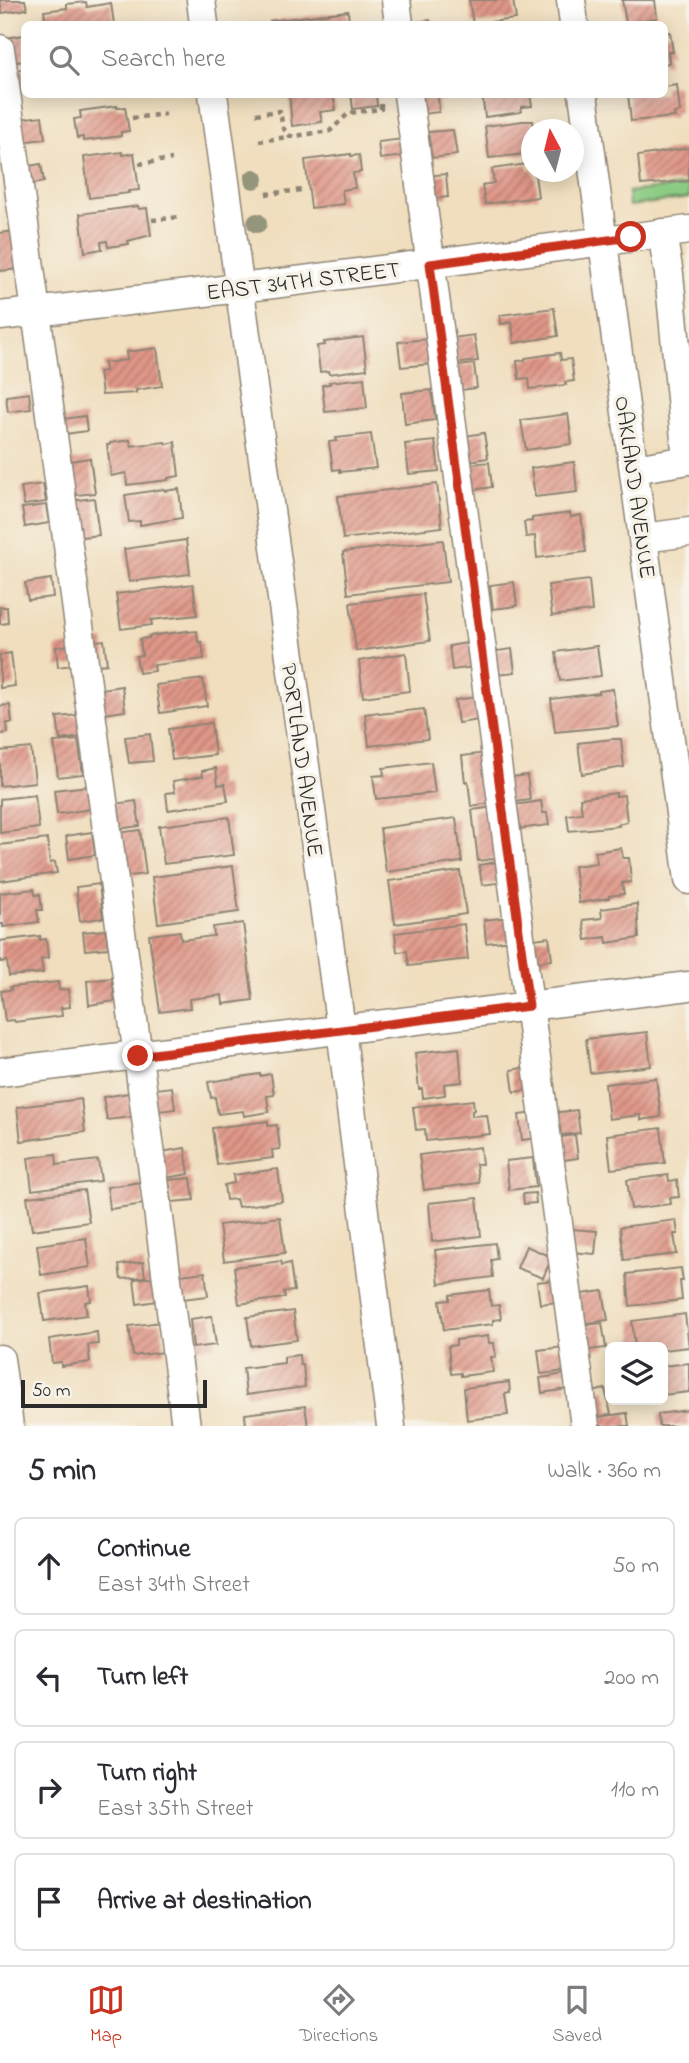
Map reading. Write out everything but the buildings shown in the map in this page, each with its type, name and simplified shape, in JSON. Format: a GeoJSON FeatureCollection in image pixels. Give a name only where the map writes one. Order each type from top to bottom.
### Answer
{"type":"FeatureCollection","features":[{"type":"Feature","properties":{"kind":"street"},"geometry":{"type":"LineString","coordinates":[[201,0],[204,21]]}},
{"type":"Feature","properties":{"kind":"street"},"geometry":{"type":"LineString","coordinates":[[396,0],[399,21]]}},
{"type":"Feature","properties":{"kind":"street"},"geometry":{"type":"LineString","coordinates":[[571,0],[574,21]]}},
{"type":"Feature","properties":{"kind":"street"},"geometry":{"type":"LineString","coordinates":[[0,49],[186,1426]]}},
{"type":"Feature","properties":{"kind":"street","name":"PORTLAND AVENUE"},"geometry":{"type":"LineString","coordinates":[[214,98],[341,1029],[391,1426]]}},
{"type":"Feature","properties":{"kind":"street"},"geometry":{"type":"LineString","coordinates":[[409,98],[585,1426]]}},
{"type":"Feature","properties":{"kind":"street","name":"OAKLAND AVENUE"},"geometry":{"type":"LineString","coordinates":[[584,98],[689,880]]}},
{"type":"Feature","properties":{"kind":"street"},"geometry":{"type":"LineString","coordinates":[[634,469],[688,460],[676,232]]}},
{"type":"Feature","properties":{"kind":"street","name":"EAST 34TH STREET"},"geometry":{"type":"LineString","coordinates":[[0,316],[676,232]]}},
{"type":"Feature","properties":{"kind":"street"},"geometry":{"type":"LineString","coordinates":[[643,538],[689,532]]}},
{"type":"Feature","properties":{"kind":"street"},"geometry":{"type":"LineString","coordinates":[[0,1072],[689,986]]}},
{"type":"Feature","properties":{"kind":"street"},"geometry":{"type":"LineString","coordinates":[[0,1359],[9,1426]]}},
{"type":"Feature","properties":{"kind":"path"},"geometry":{"type":"LineString","coordinates":[[259,141],[330,131],[349,113],[381,109],[380,98]]}},
{"type":"Feature","properties":{"kind":"path"},"geometry":{"type":"LineString","coordinates":[[256,114],[280,111],[283,128],[291,137]]}},
{"type":"Feature","properties":{"kind":"path"},"geometry":{"type":"LineString","coordinates":[[132,118],[166,114]]}},
{"type":"Feature","properties":{"kind":"path"},"geometry":{"type":"LineString","coordinates":[[139,164],[173,159]]}},
{"type":"Feature","properties":{"kind":"path"},"geometry":{"type":"LineString","coordinates":[[266,194],[302,190]]}},
{"type":"Feature","properties":{"kind":"path"},"geometry":{"type":"LineString","coordinates":[[152,220],[180,217]]}},
{"type":"Feature","properties":{"kind":"green space"},"geometry":{"type":"Polygon","coordinates":[[[689,185],[689,198],[629,206],[628,192],[689,185]]]}},
{"type":"Feature","properties":{"kind":"route"},"geometry":{"type":"LineString","coordinates":[[138,1056],[529,1006],[430,264],[631,237]]}}]}
